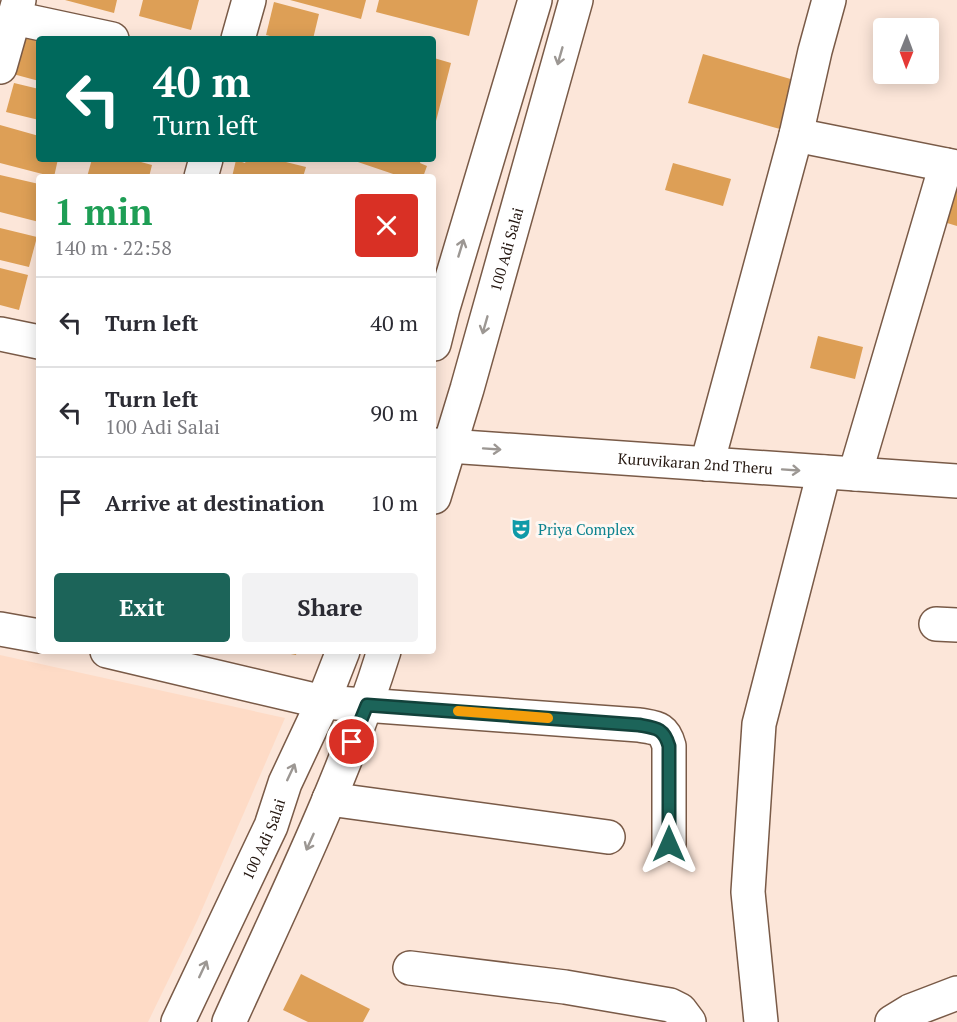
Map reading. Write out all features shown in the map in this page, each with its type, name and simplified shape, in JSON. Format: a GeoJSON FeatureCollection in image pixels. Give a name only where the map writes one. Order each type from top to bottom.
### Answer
{"type":"FeatureCollection","features":[{"type":"Feature","properties":{"kind":"street"},"geometry":{"type":"LineString","coordinates":[[239,36],[249,0]]}},
{"type":"Feature","properties":{"kind":"street"},"geometry":{"type":"LineString","coordinates":[[436,337],[535,0]]}},
{"type":"Feature","properties":{"kind":"street","name":"100 Adi Salai"},"geometry":{"type":"LineString","coordinates":[[436,484],[442,446],[576,0]]}},
{"type":"Feature","properties":{"kind":"street"},"geometry":{"type":"LineString","coordinates":[[707,464],[796,135],[829,0]]}},
{"type":"Feature","properties":{"kind":"street"},"geometry":{"type":"LineString","coordinates":[[0,67],[16,9],[102,36]]}},
{"type":"Feature","properties":{"kind":"street"},"geometry":{"type":"LineString","coordinates":[[761,1022],[748,892],[759,724],[839,473],[952,166],[796,135]]}},
{"type":"Feature","properties":{"kind":"street"},"geometry":{"type":"LineString","coordinates":[[0,334],[36,341]]}},
{"type":"Feature","properties":{"kind":"street","name":"Kuruvikaran 2nd Theru"},"geometry":{"type":"LineString","coordinates":[[442,446],[957,481]]}},
{"type":"Feature","properties":{"kind":"street"},"geometry":{"type":"LineString","coordinates":[[0,629],[36,635]]}},
{"type":"Feature","properties":{"kind":"street"},"geometry":{"type":"LineString","coordinates":[[119,654],[323,702],[639,725],[658,729],[666,736],[669,746],[669,844]]}},
{"type":"Feature","properties":{"kind":"street","name":"100 Adi Salai"},"geometry":{"type":"LineString","coordinates":[[178,1022],[270,826],[285,783],[323,702],[342,654]]}},
{"type":"Feature","properties":{"kind":"street"},"geometry":{"type":"LineString","coordinates":[[229,1022],[329,799],[367,705],[383,654]]}},
{"type":"Feature","properties":{"kind":"street"},"geometry":{"type":"LineString","coordinates":[[329,799],[608,837]]}},
{"type":"Feature","properties":{"kind":"street"},"geometry":{"type":"LineString","coordinates":[[410,968],[564,987],[670,1005],[680,1010],[689,1022]]}},
{"type":"Feature","properties":{"kind":"street"},"geometry":{"type":"LineString","coordinates":[[892,1022],[910,1011],[957,993]]}},
{"type":"Feature","properties":{"kind":"shaded area"},"geometry":{"type":"Polygon","coordinates":[[[0,655],[285,718],[197,921],[148,1022],[0,1022],[0,655]]]}},
{"type":"Feature","properties":{"kind":"building"},"geometry":{"type":"Polygon","coordinates":[[[65,0],[117,0],[114,13],[65,0]]]}},
{"type":"Feature","properties":{"kind":"building"},"geometry":{"type":"Polygon","coordinates":[[[143,0],[199,0],[191,30],[139,16],[143,0]]]}},
{"type":"Feature","properties":{"kind":"building"},"geometry":{"type":"Polygon","coordinates":[[[290,0],[366,0],[361,19],[290,0]]]}},
{"type":"Feature","properties":{"kind":"building"},"geometry":{"type":"Polygon","coordinates":[[[379,0],[478,0],[469,36],[376,12],[379,0]]]}},
{"type":"Feature","properties":{"kind":"building"},"geometry":{"type":"Polygon","coordinates":[[[274,2],[319,14],[314,36],[266,35],[274,2]]]}},
{"type":"Feature","properties":{"kind":"building"},"geometry":{"type":"Polygon","coordinates":[[[23,36],[36,39],[36,80],[13,74],[23,36]]]}},
{"type":"Feature","properties":{"kind":"building"},"geometry":{"type":"Polygon","coordinates":[[[703,54],[801,82],[787,131],[688,103],[703,54]]]}},
{"type":"Feature","properties":{"kind":"building"},"geometry":{"type":"Polygon","coordinates":[[[436,59],[451,63],[436,121],[436,59]]]}},
{"type":"Feature","properties":{"kind":"building"},"geometry":{"type":"Polygon","coordinates":[[[14,83],[36,88],[36,119],[6,112],[14,83]]]}},
{"type":"Feature","properties":{"kind":"building"},"geometry":{"type":"Polygon","coordinates":[[[0,125],[36,135],[36,162],[57,162],[55,174],[42,174],[0,163],[0,125]]]}},
{"type":"Feature","properties":{"kind":"building"},"geometry":{"type":"Polygon","coordinates":[[[91,162],[141,162],[152,165],[150,174],[88,174],[91,162]]]}},
{"type":"Feature","properties":{"kind":"building"},"geometry":{"type":"Polygon","coordinates":[[[236,162],[286,162],[306,167],[304,174],[233,174],[236,162]]]}},
{"type":"Feature","properties":{"kind":"building"},"geometry":{"type":"Polygon","coordinates":[[[358,162],[420,162],[427,166],[424,174],[393,174],[358,162]]]}},
{"type":"Feature","properties":{"kind":"building"},"geometry":{"type":"Polygon","coordinates":[[[673,163],[731,179],[723,206],[665,190],[673,163]]]}},
{"type":"Feature","properties":{"kind":"building"},"geometry":{"type":"Polygon","coordinates":[[[0,175],[36,183],[36,221],[0,212],[0,175]]]}},
{"type":"Feature","properties":{"kind":"building"},"geometry":{"type":"Polygon","coordinates":[[[957,176],[957,226],[934,219],[957,176]]]}},
{"type":"Feature","properties":{"kind":"building"},"geometry":{"type":"Polygon","coordinates":[[[0,228],[36,237],[29,267],[0,260],[0,228]]]}},
{"type":"Feature","properties":{"kind":"building"},"geometry":{"type":"Polygon","coordinates":[[[0,268],[28,275],[19,310],[0,305],[0,268]]]}},
{"type":"Feature","properties":{"kind":"building"},"geometry":{"type":"Polygon","coordinates":[[[818,336],[863,347],[855,379],[810,368],[818,336]]]}},
{"type":"Feature","properties":{"kind":"building"},"geometry":{"type":"Polygon","coordinates":[[[301,974],[370,1009],[363,1022],[308,1022],[283,1010],[301,974]]]}},
{"type":"Feature","properties":{"kind":"slow traffic"},"geometry":{"type":"LineString","coordinates":[[458,711],[548,718]]}},
{"type":"Feature","properties":{"kind":"place","name":"Priya Complex"},"geometry":{"type":"Point","coordinates":[521,529]}},
{"type":"Feature","properties":{"kind":"route"},"geometry":{"type":"LineString","coordinates":[[352,742],[367,705],[639,725],[658,729],[666,736],[669,746],[669,844]]}}]}
